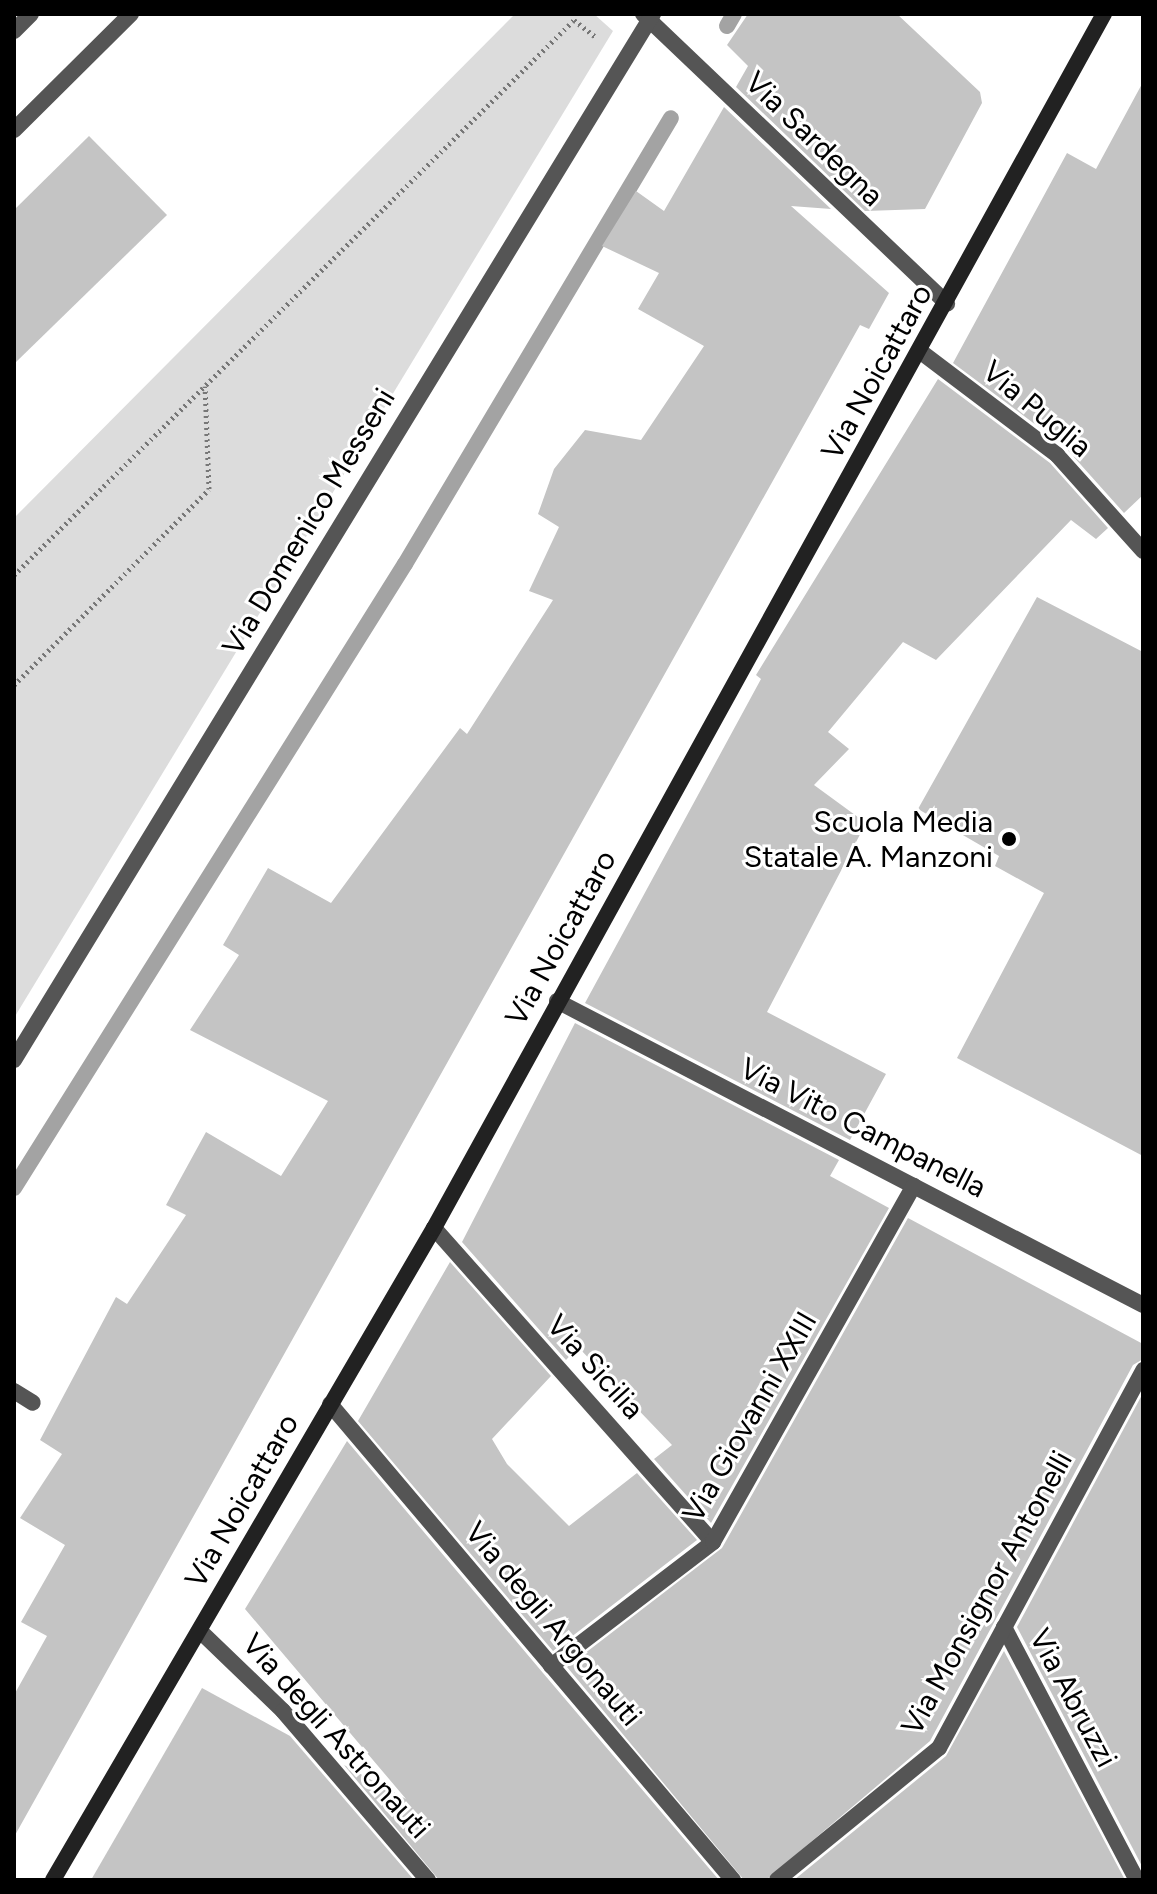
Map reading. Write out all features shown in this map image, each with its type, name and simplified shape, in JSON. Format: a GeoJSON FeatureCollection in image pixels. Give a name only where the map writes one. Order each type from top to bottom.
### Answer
{"type":"FeatureCollection","features":[{"type":"Feature","properties":{"kind":"street"},"geometry":{"type":"LineString","coordinates":[[14,31],[31,14]]}},
{"type":"Feature","properties":{"kind":"street"},"geometry":{"type":"LineString","coordinates":[[14,130],[131,14]]}},
{"type":"Feature","properties":{"kind":"street","name":"Via Noicattaro"},"geometry":{"type":"LineString","coordinates":[[53,1880],[434,1228],[557,1001],[921,352],[1104,14]]}},
{"type":"Feature","properties":{"kind":"street","name":"Via Sardegna"},"geometry":{"type":"LineString","coordinates":[[648,16],[947,304]]}},
{"type":"Feature","properties":{"kind":"street","name":"Via Domenico Messeni"},"geometry":{"type":"LineString","coordinates":[[14,1060],[625,59],[648,16]]}},
{"type":"Feature","properties":{"kind":"street","name":"Via Puglia"},"geometry":{"type":"LineString","coordinates":[[921,352],[1057,455],[1143,551]]}},
{"type":"Feature","properties":{"kind":"street","name":"Via Vito Campanella"},"geometry":{"type":"LineString","coordinates":[[557,1001],[1143,1305]]}},
{"type":"Feature","properties":{"kind":"street","name":"Via Giovanni XXIII"},"geometry":{"type":"LineString","coordinates":[[551,1666],[713,1542],[914,1186]]}},
{"type":"Feature","properties":{"kind":"street","name":"Via Sicilia"},"geometry":{"type":"LineString","coordinates":[[434,1228],[713,1542]]}},
{"type":"Feature","properties":{"kind":"street","name":"Via Monsignor Antonelli"},"geometry":{"type":"LineString","coordinates":[[777,1880],[939,1748],[1143,1370]]}},
{"type":"Feature","properties":{"kind":"street"},"geometry":{"type":"LineString","coordinates":[[14,1391],[33,1403]]}},
{"type":"Feature","properties":{"kind":"street","name":"Via degli Argonauti"},"geometry":{"type":"LineString","coordinates":[[330,1404],[733,1880]]}},
{"type":"Feature","properties":{"kind":"street","name":"Via Abruzzi"},"geometry":{"type":"LineString","coordinates":[[1004,1627],[1137,1880]]}},
{"type":"Feature","properties":{"kind":"street","name":"Via degli Astronauti"},"geometry":{"type":"LineString","coordinates":[[200,1631],[283,1711],[428,1880]]}},
{"type":"Feature","properties":{"kind":"path"},"geometry":{"type":"LineString","coordinates":[[14,575],[574,20],[625,59]]}},
{"type":"Feature","properties":{"kind":"path"},"geometry":{"type":"LineString","coordinates":[[14,685],[209,489],[205,385]]}},
{"type":"Feature","properties":{"kind":"shaded area"},"geometry":{"type":"Polygon","coordinates":[[[515,14],[594,14],[613,31],[14,1018],[14,518],[515,14]]]}},
{"type":"Feature","properties":{"kind":"building"},"geometry":{"type":"Polygon","coordinates":[[[748,14],[897,14],[980,92],[982,103],[925,209],[865,211],[736,87],[748,66],[727,45],[748,14]]]}},
{"type":"Feature","properties":{"kind":"building"},"geometry":{"type":"Polygon","coordinates":[[[1143,82],[1143,495],[1124,513],[1064,446],[953,363],[1067,153],[1096,169],[1143,82]]]}},
{"type":"Feature","properties":{"kind":"building"},"geometry":{"type":"Polygon","coordinates":[[[724,107],[831,209],[791,206],[889,293],[869,329],[860,325],[14,1837],[14,1695],[47,1636],[21,1622],[65,1545],[20,1518],[62,1454],[40,1440],[116,1297],[127,1304],[186,1215],[166,1205],[206,1132],[281,1176],[328,1101],[190,1030],[239,955],[223,945],[268,868],[331,903],[460,728],[467,734],[553,600],[529,591],[559,527],[538,514],[554,469],[585,430],[641,440],[704,346],[638,309],[659,273],[602,246],[636,191],[664,211],[724,107]]]}},
{"type":"Feature","properties":{"kind":"building"},"geometry":{"type":"Polygon","coordinates":[[[89,136],[167,215],[14,364],[14,210],[89,136]]]}},
{"type":"Feature","properties":{"kind":"building"},"geometry":{"type":"Polygon","coordinates":[[[938,379],[1050,463],[1108,528],[1096,539],[1071,520],[936,660],[903,642],[828,732],[849,749],[814,785],[866,823],[767,1012],[886,1074],[850,1140],[585,1003],[761,679],[756,675],[938,379]]]}},
{"type":"Feature","properties":{"kind":"building"},"geometry":{"type":"Polygon","coordinates":[[[1037,597],[1143,652],[1143,1156],[957,1058],[1044,893],[995,866],[999,856],[918,809],[1037,597]]]}},
{"type":"Feature","properties":{"kind":"building"},"geometry":{"type":"Polygon","coordinates":[[[575,1023],[839,1160],[830,1176],[889,1208],[711,1523],[654,1459],[672,1445],[578,1347],[566,1360],[462,1242],[575,1023]]]}},
{"type":"Feature","properties":{"kind":"building"},"geometry":{"type":"Polygon","coordinates":[[[908,1218],[1143,1344],[1143,1359],[1133,1365],[930,1741],[766,1880],[744,1880],[567,1667],[722,1548],[908,1218]]]}},
{"type":"Feature","properties":{"kind":"building"},"geometry":{"type":"Polygon","coordinates":[[[450,1262],[551,1376],[492,1439],[507,1464],[569,1526],[637,1473],[697,1540],[553,1651],[358,1421],[450,1262]]]}},
{"type":"Feature","properties":{"kind":"building"},"geometry":{"type":"Polygon","coordinates":[[[1143,1393],[1143,1868],[1017,1627],[1143,1393]]]}},
{"type":"Feature","properties":{"kind":"building"},"geometry":{"type":"Polygon","coordinates":[[[347,1441],[719,1880],[439,1880],[344,1765],[406,1799],[245,1609],[347,1441]]]}},
{"type":"Feature","properties":{"kind":"building"},"geometry":{"type":"Polygon","coordinates":[[[1004,1651],[1125,1880],[794,1880],[946,1756],[1004,1651]]]}},
{"type":"Feature","properties":{"kind":"building"},"geometry":{"type":"Polygon","coordinates":[[[202,1688],[290,1736],[414,1880],[91,1880],[202,1688]]]}},
{"type":"Feature","properties":{"kind":"waterway"},"geometry":{"type":"LineString","coordinates":[[727,26],[734,14]]}},
{"type":"Feature","properties":{"kind":"waterway"},"geometry":{"type":"LineString","coordinates":[[14,1188],[405,564],[671,118]]}},
{"type":"Feature","properties":{"kind":"place","name":"Scuola Media Statale A. Manzoni"},"geometry":{"type":"Point","coordinates":[1009,839]}}]}
